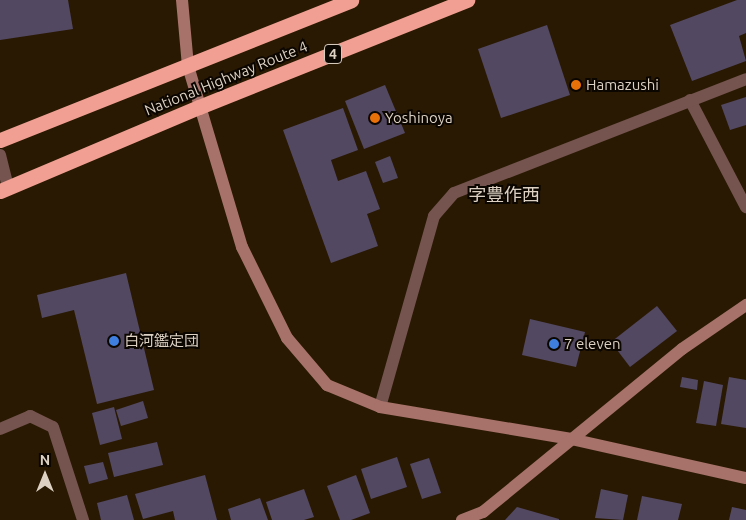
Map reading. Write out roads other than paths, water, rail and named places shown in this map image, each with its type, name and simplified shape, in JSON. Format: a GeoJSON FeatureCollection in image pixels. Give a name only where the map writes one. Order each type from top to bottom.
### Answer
{"type":"FeatureCollection","features":[{"type":"Feature","properties":{"kind":"highway","name":"National Highway Route 4"},"geometry":{"type":"LineString","coordinates":[[0,140],[351,0]]}},
{"type":"Feature","properties":{"kind":"highway","name":"National Highway Route 4"},"geometry":{"type":"LineString","coordinates":[[4,190],[198,107],[467,0]]}},
{"type":"Feature","properties":{"kind":"street"},"geometry":{"type":"LineString","coordinates":[[182,0],[188,66],[198,107],[242,247],[287,338],[327,385],[380,407],[571,439],[746,478]]}},
{"type":"Feature","properties":{"kind":"street"},"geometry":{"type":"LineString","coordinates":[[380,407],[434,216],[454,192],[746,79]]}},
{"type":"Feature","properties":{"kind":"street"},"geometry":{"type":"LineString","coordinates":[[690,100],[746,207]]}},
{"type":"Feature","properties":{"kind":"street"},"geometry":{"type":"LineString","coordinates":[[0,155],[4,190]]}},
{"type":"Feature","properties":{"kind":"street"},"geometry":{"type":"LineString","coordinates":[[462,520],[483,512],[682,349],[746,305]]}},
{"type":"Feature","properties":{"kind":"street"},"geometry":{"type":"LineString","coordinates":[[0,428],[30,416],[53,427],[83,520]]}},
{"type":"Feature","properties":{"kind":"place","name":"Hamazushi"},"geometry":{"type":"Point","coordinates":[576,85]}},
{"type":"Feature","properties":{"kind":"place","name":"Yoshinoya"},"geometry":{"type":"Point","coordinates":[375,118]}},
{"type":"Feature","properties":{"kind":"place","name":"白河鑑定団"},"geometry":{"type":"Point","coordinates":[114,341]}},
{"type":"Feature","properties":{"kind":"place","name":"7 eleven"},"geometry":{"type":"Point","coordinates":[554,344]}},
{"type":"Feature","properties":{"kind":"district","name":"字豊作西"},"geometry":{"type":"Point","coordinates":[504,194]}}]}
